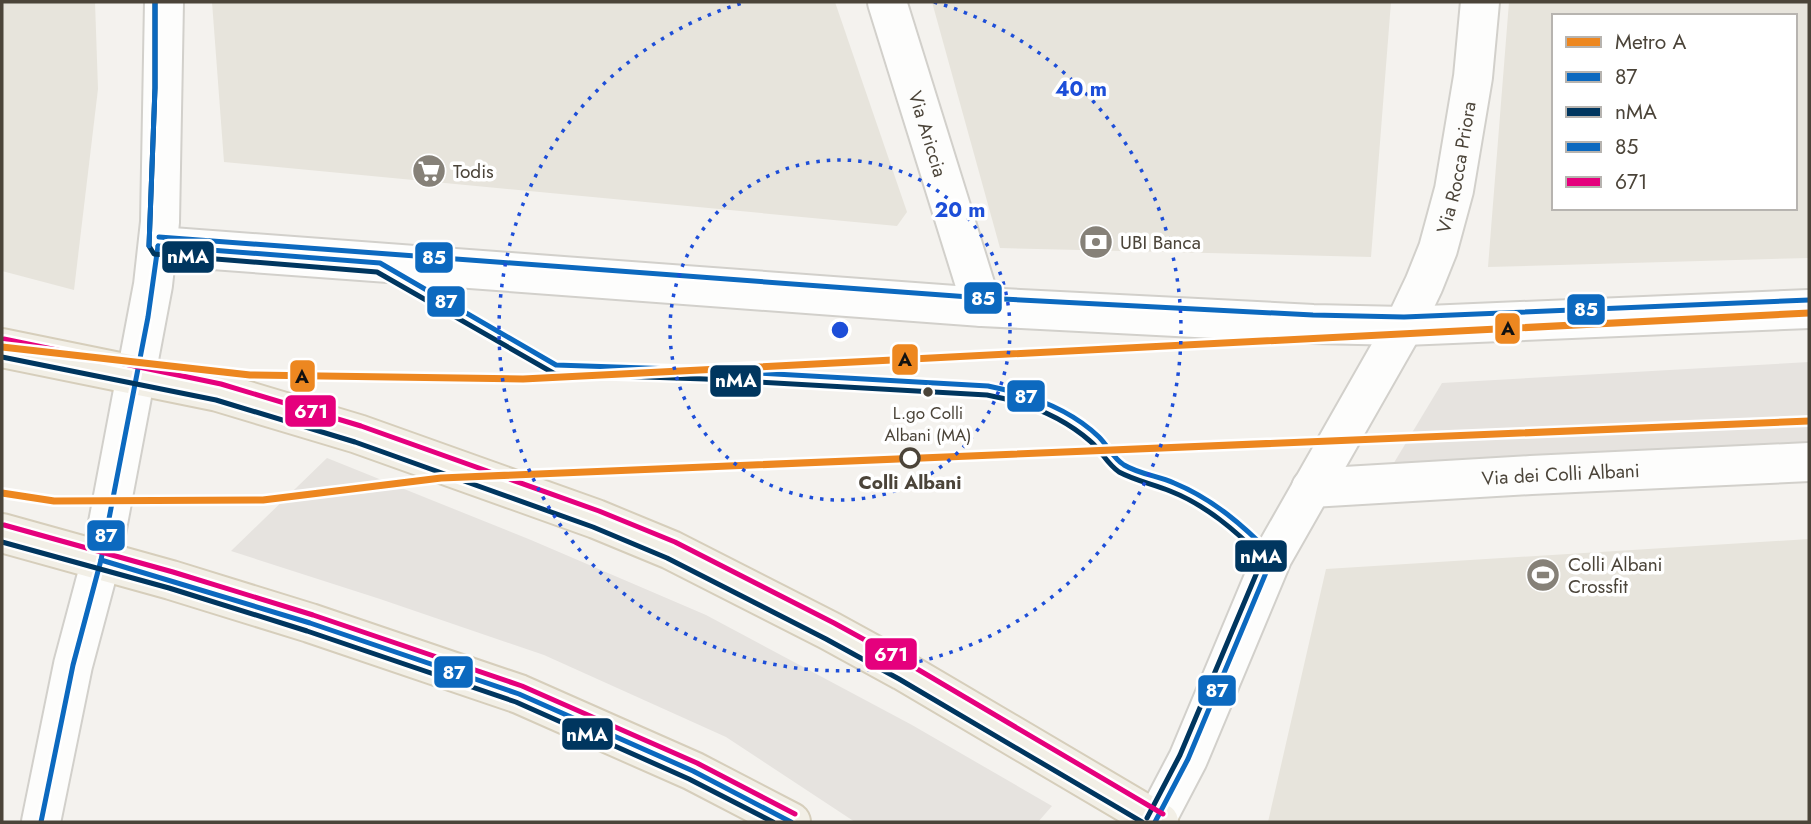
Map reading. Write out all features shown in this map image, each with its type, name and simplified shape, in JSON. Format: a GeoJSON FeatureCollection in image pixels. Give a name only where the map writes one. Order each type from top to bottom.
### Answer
{"type":"FeatureCollection","features":[{"type":"Feature","properties":{"kind":"main road"},"geometry":{"type":"LineString","coordinates":[[2,348],[218,392],[358,434],[547,501],[671,550],[878,658],[1157,822]]}},
{"type":"Feature","properties":{"kind":"main road"},"geometry":{"type":"LineString","coordinates":[[2,533],[310,623],[519,694],[693,771],[790,822]]}},
{"type":"Feature","properties":{"kind":"street"},"geometry":{"type":"LineString","coordinates":[[41,822],[58,728],[101,560],[137,376],[158,246],[164,88],[164,2]]}},
{"type":"Feature","properties":{"kind":"street","name":"Via Ariccia"},"geometry":{"type":"LineString","coordinates":[[887,2],[982,307]]}},
{"type":"Feature","properties":{"kind":"street","name":"Via Rocca Priora"},"geometry":{"type":"LineString","coordinates":[[1157,822],[1188,759],[1273,556],[1404,326],[1438,249],[1454,190],[1473,77],[1480,2]]}},
{"type":"Feature","properties":{"kind":"street"},"geometry":{"type":"LineString","coordinates":[[158,246],[982,307],[1289,323],[1404,326],[1809,309]]}},
{"type":"Feature","properties":{"kind":"street","name":"Via dei Colli Albani"},"geometry":{"type":"LineString","coordinates":[[1311,488],[1809,462]]}},
{"type":"Feature","properties":{"kind":"shaded area"},"geometry":{"type":"Polygon","coordinates":[[[2,2],[95,2],[98,89],[74,290],[2,271],[2,2]]]}},
{"type":"Feature","properties":{"kind":"shaded area"},"geometry":{"type":"Polygon","coordinates":[[[212,2],[835,2],[907,212],[897,226],[224,162],[212,2]]]}},
{"type":"Feature","properties":{"kind":"shaded area"},"geometry":{"type":"Polygon","coordinates":[[[932,2],[1391,2],[1371,257],[1000,248],[932,2]]]}},
{"type":"Feature","properties":{"kind":"shaded area"},"geometry":{"type":"Polygon","coordinates":[[[1509,2],[1809,2],[1809,258],[1488,267],[1509,2]]]}},
{"type":"Feature","properties":{"kind":"shaded area"},"geometry":{"type":"Polygon","coordinates":[[[1809,362],[1809,444],[1392,466],[1442,383],[1809,362]]]}},
{"type":"Feature","properties":{"kind":"shaded area"},"geometry":{"type":"Polygon","coordinates":[[[327,458],[531,540],[706,615],[912,725],[1052,806],[1038,822],[855,822],[726,737],[544,655],[231,551],[327,458]]]}},
{"type":"Feature","properties":{"kind":"shaded area"},"geometry":{"type":"Polygon","coordinates":[[[1809,539],[1809,822],[1268,822],[1326,569],[1809,539]]]}},
{"type":"Feature","properties":{"kind":"metro line","name":"A"},"geometry":{"type":"LineString","coordinates":[[2,347],[250,375],[523,379],[1809,313]]}},
{"type":"Feature","properties":{"kind":"metro line","name":"A"},"geometry":{"type":"LineString","coordinates":[[2,493],[54,501],[263,500],[441,478],[1809,421]]}},
{"type":"Feature","properties":{"kind":"transit line","name":"nMA"},"geometry":{"type":"LineString","coordinates":[[155,2],[155,88],[149,246],[154,254],[377,272],[555,374],[705,379],[1001,398],[1042,411],[1067,424],[1094,445],[1119,472],[1183,497],[1208,511],[1231,529],[1263,558],[1180,755],[1147,818]]}},
{"type":"Feature","properties":{"kind":"transit line","name":"85"},"geometry":{"type":"LineString","coordinates":[[149,246],[155,88],[155,2]]}},
{"type":"Feature","properties":{"kind":"transit line","name":"85"},"geometry":{"type":"LineString","coordinates":[[159,237],[983,298],[1313,315],[1404,317],[1809,300]]}},
{"type":"Feature","properties":{"kind":"transit line","name":"87"},"geometry":{"type":"LineString","coordinates":[[158,246],[380,263],[556,365],[705,370],[988,386],[1018,393],[1075,418],[1099,437],[1124,465],[1174,483],[1215,505],[1273,556]]}},
{"type":"Feature","properties":{"kind":"transit line","name":"87"},"geometry":{"type":"LineString","coordinates":[[41,822],[73,665],[101,560],[148,317],[158,246]]}},
{"type":"Feature","properties":{"kind":"transit line","name":"671"},"geometry":{"type":"LineString","coordinates":[[4,339],[221,384],[361,426],[599,511],[675,542],[907,663],[1163,814]]}},
{"type":"Feature","properties":{"kind":"transit line","name":"nMA"},"geometry":{"type":"LineString","coordinates":[[2,357],[216,400],[355,442],[593,527],[667,558],[826,639],[1142,822]]}},
{"type":"Feature","properties":{"kind":"transit line","name":"671"},"geometry":{"type":"LineString","coordinates":[[4,525],[173,572],[313,615],[522,686],[697,763],[795,814]]}},
{"type":"Feature","properties":{"kind":"transit line","name":"nMA"},"geometry":{"type":"LineString","coordinates":[[2,542],[169,588],[307,631],[516,702],[689,779],[773,822]]}},
{"type":"Feature","properties":{"kind":"transit line","name":"87"},"geometry":{"type":"LineString","coordinates":[[1155,822],[1188,759],[1273,556]]}},
{"type":"Feature","properties":{"kind":"transit line","name":"87"},"geometry":{"type":"LineString","coordinates":[[101,560],[310,623],[519,694],[693,771],[791,822]]}},
{"type":"Feature","properties":{"kind":"place","name":"Todis"},"geometry":{"type":"Point","coordinates":[429,171]}},
{"type":"Feature","properties":{"kind":"place","name":"UBI Banca"},"geometry":{"type":"Point","coordinates":[1096,242]}},
{"type":"Feature","properties":{"kind":"place","name":"L.go Colli Albani (MA)"},"geometry":{"type":"Point","coordinates":[928,392]}},
{"type":"Feature","properties":{"kind":"place","name":"Colli Albani"},"geometry":{"type":"Point","coordinates":[910,458]}},
{"type":"Feature","properties":{"kind":"place","name":"Colli Albani Crossfit"},"geometry":{"type":"Point","coordinates":[1543,575]}}]}
